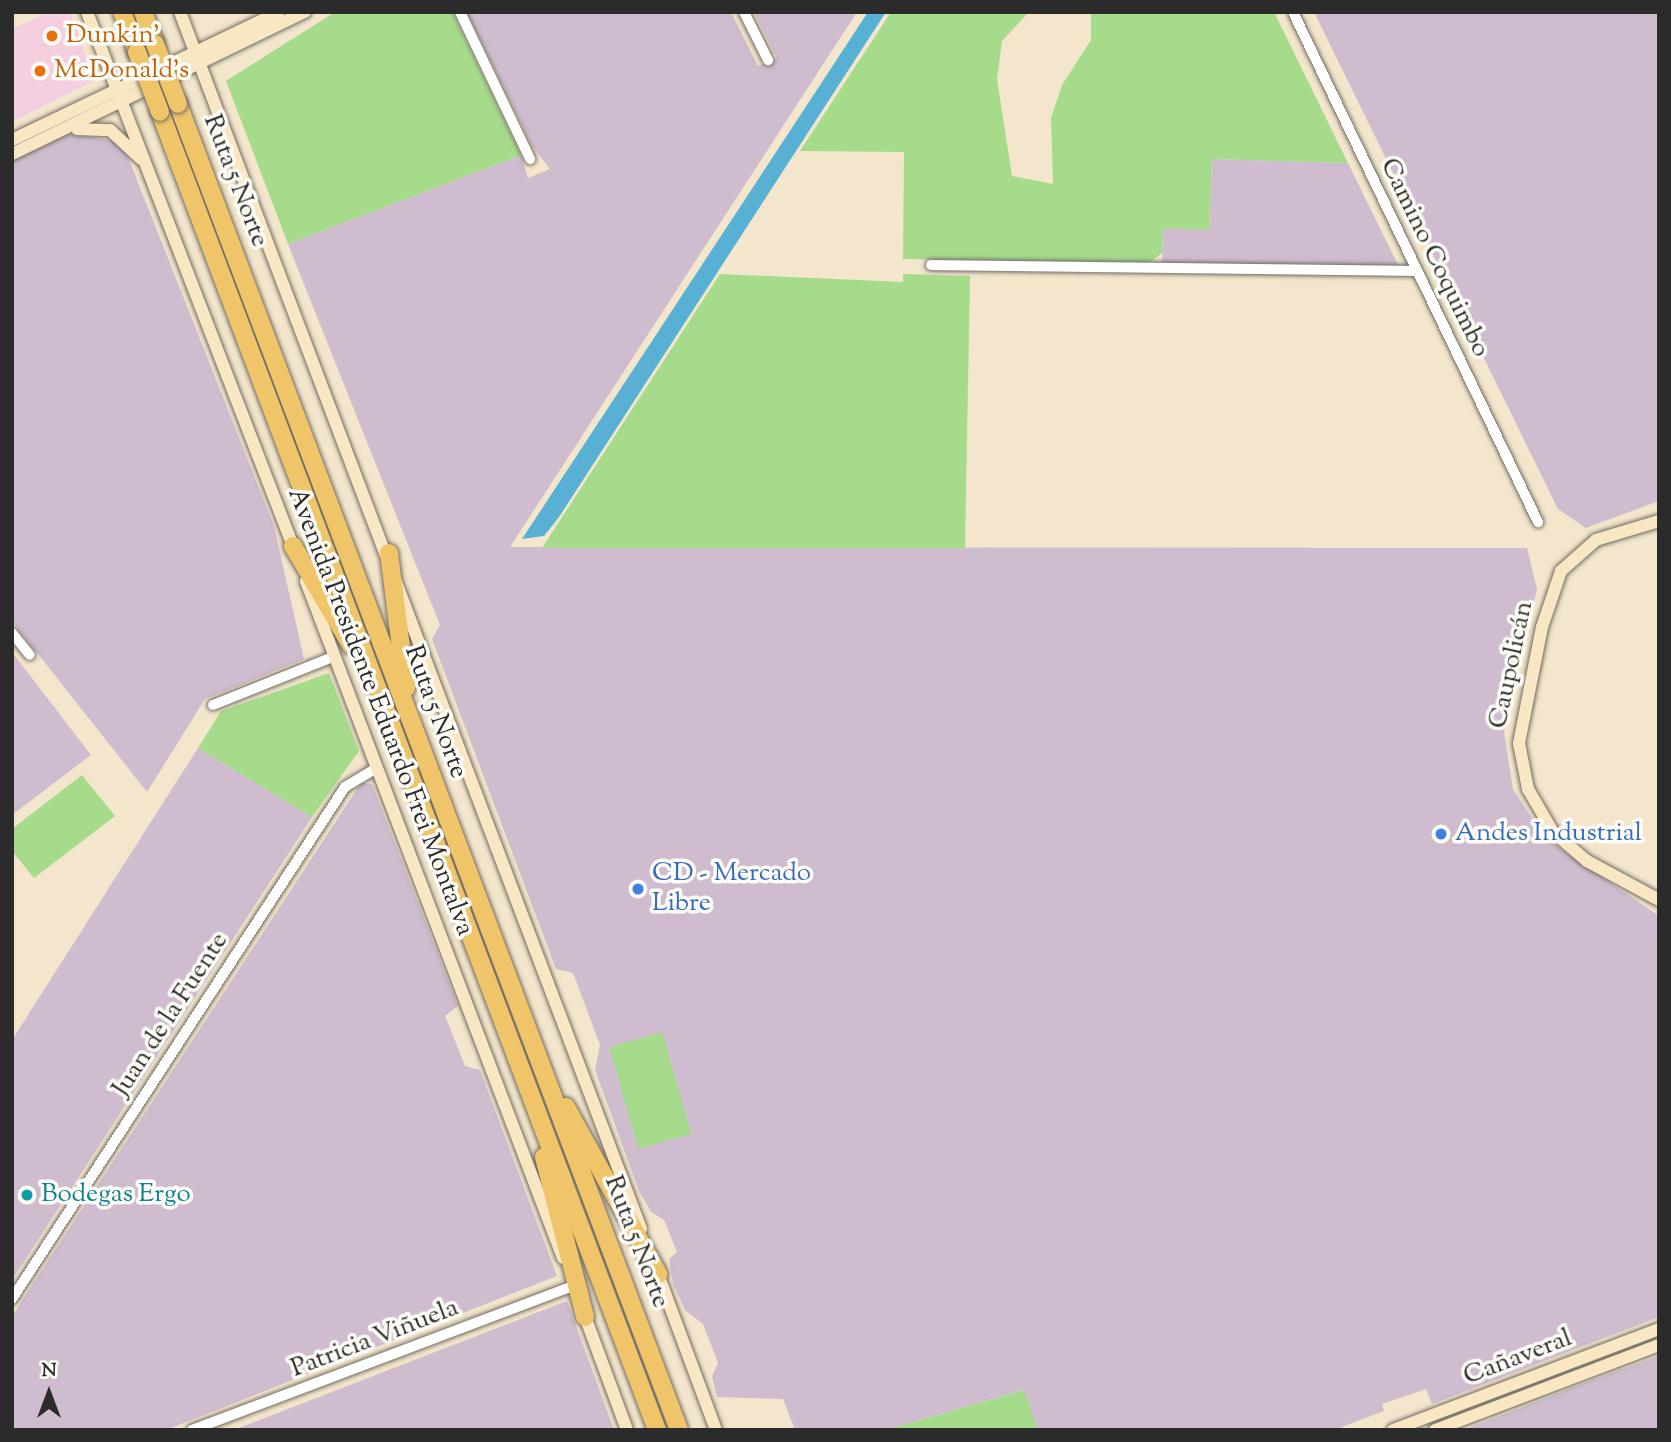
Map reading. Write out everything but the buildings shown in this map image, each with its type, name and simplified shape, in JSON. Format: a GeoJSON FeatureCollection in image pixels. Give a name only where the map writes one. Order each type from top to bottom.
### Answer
{"type":"FeatureCollection","features":[{"type":"Feature","properties":{"kind":"highway","name":"Ruta 5 Norte"},"geometry":{"type":"LineString","coordinates":[[122,12],[657,1430]]}},
{"type":"Feature","properties":{"kind":"highway","name":"Ruta 5 Norte"},"geometry":{"type":"LineString","coordinates":[[144,12],[679,1430]]}},
{"type":"Feature","properties":{"kind":"highway"},"geometry":{"type":"LineString","coordinates":[[293,546],[371,674]]}},
{"type":"Feature","properties":{"kind":"highway"},"geometry":{"type":"LineString","coordinates":[[389,553],[412,726]]}},
{"type":"Feature","properties":{"kind":"highway"},"geometry":{"type":"LineString","coordinates":[[542,1065],[658,1274]]}},
{"type":"Feature","properties":{"kind":"highway"},"geometry":{"type":"LineString","coordinates":[[530,1093],[585,1317]]}},
{"type":"Feature","properties":{"kind":"main road","name":"Avenida Presidente Eduardo Frei Montalva"},"geometry":{"type":"LineString","coordinates":[[87,12],[335,656],[627,1430]]}},
{"type":"Feature","properties":{"kind":"main road"},"geometry":{"type":"LineString","coordinates":[[180,12],[389,553],[716,1430]]}},
{"type":"Feature","properties":{"kind":"main road"},"geometry":{"type":"LineString","coordinates":[[12,140],[279,12]]}},
{"type":"Feature","properties":{"kind":"main road"},"geometry":{"type":"LineString","coordinates":[[12,153],[201,68],[305,12]]}},
{"type":"Feature","properties":{"kind":"main road"},"geometry":{"type":"LineString","coordinates":[[52,135],[104,129],[121,137],[148,167]]}},
{"type":"Feature","properties":{"kind":"main road","name":"Caupolicán"},"geometry":{"type":"LineString","coordinates":[[1659,521],[1596,540],[1561,571],[1547,608],[1519,743],[1528,789],[1553,832],[1587,861],[1659,900]]}},
{"type":"Feature","properties":{"kind":"main road","name":"Cañaveral"},"geometry":{"type":"LineString","coordinates":[[1393,1430],[1659,1329]]}},
{"type":"Feature","properties":{"kind":"main road","name":"Cañaveral"},"geometry":{"type":"LineString","coordinates":[[1435,1430],[1659,1345]]}},
{"type":"Feature","properties":{"kind":"street"},"geometry":{"type":"LineString","coordinates":[[460,12],[530,159]]}},
{"type":"Feature","properties":{"kind":"street"},"geometry":{"type":"LineString","coordinates":[[744,12],[768,60]]}},
{"type":"Feature","properties":{"kind":"street","name":"Camino Coquimbo"},"geometry":{"type":"LineString","coordinates":[[1293,12],[1538,522]]}},
{"type":"Feature","properties":{"kind":"street"},"geometry":{"type":"LineString","coordinates":[[932,265],[1416,271]]}},
{"type":"Feature","properties":{"kind":"street"},"geometry":{"type":"LineString","coordinates":[[12,633],[30,655]]}},
{"type":"Feature","properties":{"kind":"street"},"geometry":{"type":"LineString","coordinates":[[212,705],[335,656]]}},
{"type":"Feature","properties":{"kind":"street","name":"Juan de la Fuente"},"geometry":{"type":"LineString","coordinates":[[12,1299],[345,787],[377,768]]}},
{"type":"Feature","properties":{"kind":"street","name":"Patricia Viñuela"},"geometry":{"type":"LineString","coordinates":[[192,1430],[573,1286]]}},
{"type":"Feature","properties":{"kind":"shaded area"},"geometry":{"type":"Polygon","coordinates":[[[49,12],[70,12],[95,80],[12,122],[12,29],[49,12]]]}},
{"type":"Feature","properties":{"kind":"shaded area"},"geometry":{"type":"Polygon","coordinates":[[[467,12],[731,12],[758,66],[777,58],[754,12],[857,12],[510,547],[1527,548],[1537,589],[1504,732],[1513,789],[1545,838],[1659,916],[1659,1317],[1432,1404],[1426,1389],[1382,1404],[1384,1411],[1334,1430],[1038,1430],[1023,1390],[886,1430],[795,1430],[783,1399],[717,1397],[712,1376],[718,1363],[703,1324],[685,1310],[673,1284],[669,1259],[677,1252],[664,1220],[651,1212],[639,1191],[595,1070],[600,1045],[573,973],[556,969],[432,639],[440,625],[288,244],[521,155],[528,178],[550,169],[533,147],[467,12]]]}},
{"type":"Feature","properties":{"kind":"shaded area"},"geometry":{"type":"Polygon","coordinates":[[[1314,12],[1659,12],[1659,501],[1586,528],[1558,509],[1314,12]]]}},
{"type":"Feature","properties":{"kind":"shaded area"},"geometry":{"type":"Polygon","coordinates":[[[69,134],[122,142],[274,526],[304,659],[205,699],[147,792],[12,621],[12,160],[69,134]]]}},
{"type":"Feature","properties":{"kind":"shaded area"},"geometry":{"type":"Polygon","coordinates":[[[1212,159],[1348,163],[1398,265],[1162,265],[1163,228],[1209,229],[1212,159]]]}},
{"type":"Feature","properties":{"kind":"shaded area"},"geometry":{"type":"Polygon","coordinates":[[[12,652],[91,755],[12,815],[12,652]]]}},
{"type":"Feature","properties":{"kind":"shaded area"},"geometry":{"type":"Polygon","coordinates":[[[198,748],[312,817],[12,1280],[12,1040],[198,748]]]}},
{"type":"Feature","properties":{"kind":"shaded area"},"geometry":{"type":"Polygon","coordinates":[[[361,783],[372,784],[458,1006],[445,1016],[465,1066],[480,1070],[557,1276],[166,1430],[12,1430],[12,1316],[361,783]]]}},
{"type":"Feature","properties":{"kind":"shaded area"},"geometry":{"type":"Polygon","coordinates":[[[567,1301],[614,1430],[233,1430],[280,1412],[567,1301]]]}},
{"type":"Feature","properties":{"kind":"shaded area"},"geometry":{"type":"Polygon","coordinates":[[[1659,1356],[1659,1430],[1464,1430],[1587,1382],[1659,1356]]]}},
{"type":"Feature","properties":{"kind":"green space"},"geometry":{"type":"Polygon","coordinates":[[[335,12],[452,12],[521,155],[288,244],[226,81],[335,12]]]}},
{"type":"Feature","properties":{"kind":"green space"},"geometry":{"type":"Polygon","coordinates":[[[891,12],[1029,12],[1002,41],[997,79],[1012,176],[1053,184],[1051,118],[1062,85],[1091,40],[1091,12],[1274,12],[1348,163],[1212,159],[1209,230],[1163,228],[1162,253],[1149,263],[903,259],[904,152],[800,151],[891,12]]]}},
{"type":"Feature","properties":{"kind":"green space"},"geometry":{"type":"Polygon","coordinates":[[[720,274],[903,282],[903,274],[970,276],[965,548],[542,548],[720,274]]]}},
{"type":"Feature","properties":{"kind":"green space"},"geometry":{"type":"Polygon","coordinates":[[[329,673],[359,751],[312,817],[198,748],[221,711],[329,673]]]}},
{"type":"Feature","properties":{"kind":"green space"},"geometry":{"type":"Polygon","coordinates":[[[82,775],[115,816],[34,878],[12,851],[12,829],[82,775]]]}},
{"type":"Feature","properties":{"kind":"green space"},"geometry":{"type":"Polygon","coordinates":[[[662,1032],[691,1134],[638,1149],[609,1047],[662,1032]]]}},
{"type":"Feature","properties":{"kind":"green space"},"geometry":{"type":"Polygon","coordinates":[[[1024,1390],[1038,1430],[886,1430],[1024,1390]]]}},
{"type":"Feature","properties":{"kind":"water"},"geometry":{"type":"Polygon","coordinates":[[[868,12],[886,12],[559,517],[544,536],[522,539],[868,12]]]}},
{"type":"Feature","properties":{"kind":"place","name":"Dunkin'"},"geometry":{"type":"Point","coordinates":[52,36]}},
{"type":"Feature","properties":{"kind":"place","name":"McDonald's"},"geometry":{"type":"Point","coordinates":[40,71]}},
{"type":"Feature","properties":{"kind":"place","name":"Andes Industrial"},"geometry":{"type":"Point","coordinates":[1441,834]}},
{"type":"Feature","properties":{"kind":"place","name":"CD - Mercado Libre"},"geometry":{"type":"Point","coordinates":[638,889]}},
{"type":"Feature","properties":{"kind":"place","name":"Bodegas Ergo"},"geometry":{"type":"Point","coordinates":[27,1195]}}]}
